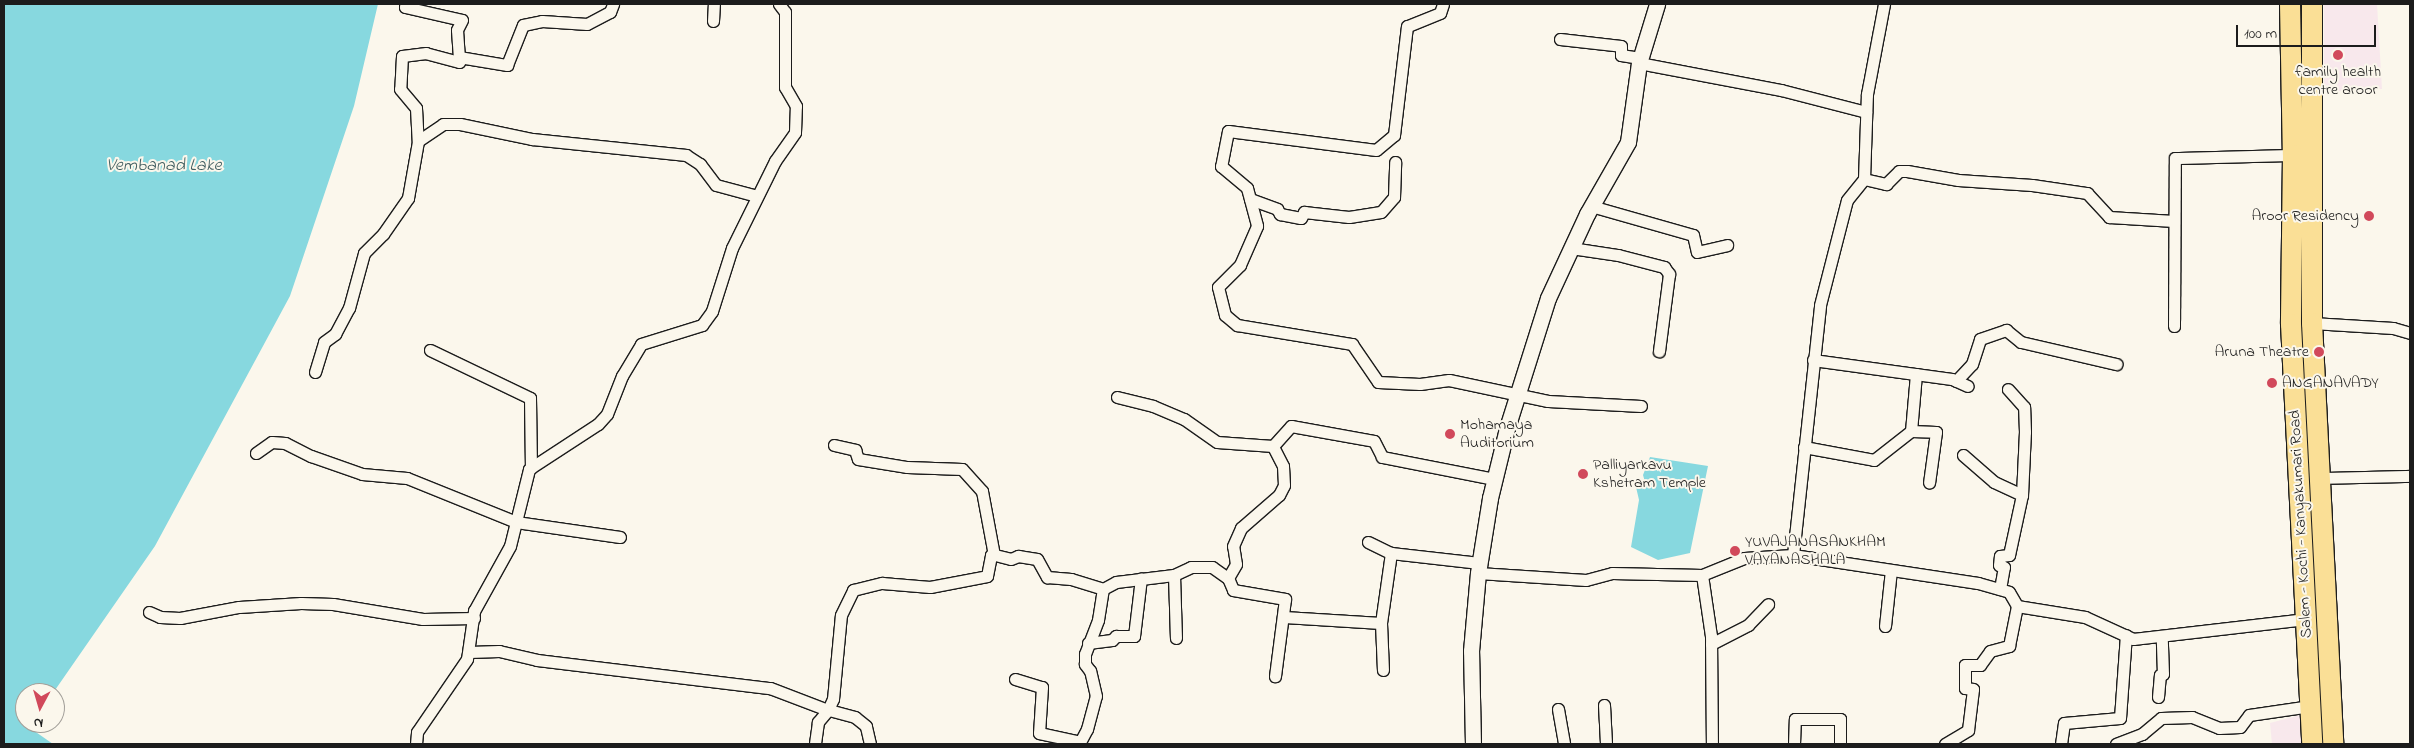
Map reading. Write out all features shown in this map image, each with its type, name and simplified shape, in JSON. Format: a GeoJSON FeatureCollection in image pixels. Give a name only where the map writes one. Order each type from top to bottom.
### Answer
{"type":"FeatureCollection","features":[{"type":"Feature","properties":{"kind":"highway","name":"Salem - Kochi - Kanyakumari Road"},"geometry":{"type":"LineString","coordinates":[[2290,4],[2293,155],[2291,324],[2312,744]]}},
{"type":"Feature","properties":{"kind":"highway","name":"Salem - Kochi - Kanyakumari Road"},"geometry":{"type":"LineString","coordinates":[[2312,4],[2312,323],[2332,744]]}},
{"type":"Feature","properties":{"kind":"highway"},"geometry":{"type":"LineString","coordinates":[[2291,324],[2312,323]]}},
{"type":"Feature","properties":{"kind":"street"},"geometry":{"type":"LineString","coordinates":[[315,372],[324,342],[335,334],[349,308],[364,253],[383,234],[408,198],[418,141],[416,108],[400,88],[402,56],[426,53],[460,62],[457,30],[462,20],[405,7],[406,4]]}},
{"type":"Feature","properties":{"kind":"street"},"geometry":{"type":"LineString","coordinates":[[459,57],[507,64],[523,25],[542,21],[587,24],[610,12],[613,4]]}},
{"type":"Feature","properties":{"kind":"street"},"geometry":{"type":"LineString","coordinates":[[713,21],[714,4]]}},
{"type":"Feature","properties":{"kind":"street"},"geometry":{"type":"LineString","coordinates":[[531,468],[607,414],[622,376],[641,344],[702,325],[712,311],[732,248],[758,196],[795,132],[796,106],[784,87],[786,12],[779,4]]}},
{"type":"Feature","properties":{"kind":"street"},"geometry":{"type":"LineString","coordinates":[[1443,4],[1440,13],[1407,26],[1394,135],[1376,150],[1228,131],[1221,166],[1247,188],[1257,226],[1240,265],[1218,287],[1225,315],[1237,325],[1352,344],[1378,382],[1420,384],[1449,380],[1486,390],[1519,393],[1548,401],[1642,406]]}},
{"type":"Feature","properties":{"kind":"street"},"geometry":{"type":"LineString","coordinates":[[1473,744],[1471,651],[1478,568],[1494,479],[1548,298],[1591,206],[1628,142],[1640,61],[1657,4]]}},
{"type":"Feature","properties":{"kind":"street"},"geometry":{"type":"LineString","coordinates":[[1792,555],[1820,305],[1847,200],[1864,179],[1866,112],[1884,4]]}},
{"type":"Feature","properties":{"kind":"street"},"geometry":{"type":"LineString","coordinates":[[1560,39],[1621,46],[1621,55],[1640,61],[1781,90],[1866,112]]}},
{"type":"Feature","properties":{"kind":"street"},"geometry":{"type":"LineString","coordinates":[[418,141],[443,124],[460,124],[532,139],[664,151],[686,155],[700,164],[716,185],[758,196]]}},
{"type":"Feature","properties":{"kind":"street"},"geometry":{"type":"LineString","coordinates":[[2174,326],[2175,158],[2293,155]]}},
{"type":"Feature","properties":{"kind":"street"},"geometry":{"type":"LineString","coordinates":[[1250,200],[1277,209],[1280,214],[1301,218],[1304,212],[1349,217],[1381,212],[1394,197],[1395,162]]}},
{"type":"Feature","properties":{"kind":"street"},"geometry":{"type":"LineString","coordinates":[[1864,179],[1886,184],[1899,171],[1907,171],[1958,180],[2032,185],[2087,193],[2109,217],[2174,221]]}},
{"type":"Feature","properties":{"kind":"street"},"geometry":{"type":"LineString","coordinates":[[1591,206],[1693,235],[1697,252],[1727,245]]}},
{"type":"Feature","properties":{"kind":"street"},"geometry":{"type":"LineString","coordinates":[[1571,248],[1618,254],[1664,268],[1669,274],[1659,351]]}},
{"type":"Feature","properties":{"kind":"street"},"geometry":{"type":"LineString","coordinates":[[2312,323],[2393,328],[2410,333]]}},
{"type":"Feature","properties":{"kind":"street"},"geometry":{"type":"LineString","coordinates":[[1956,381],[1972,364],[1980,339],[2006,330],[2021,342],[2116,364]]}},
{"type":"Feature","properties":{"kind":"street"},"geometry":{"type":"LineString","coordinates":[[416,744],[417,732],[467,659],[474,618],[510,546],[531,468],[530,398],[430,350]]}},
{"type":"Feature","properties":{"kind":"street"},"geometry":{"type":"LineString","coordinates":[[1813,360],[1916,374],[1956,381],[1968,386]]}},
{"type":"Feature","properties":{"kind":"street"},"geometry":{"type":"LineString","coordinates":[[1911,431],[1916,374]]}},
{"type":"Feature","properties":{"kind":"street"},"geometry":{"type":"LineString","coordinates":[[2000,589],[2004,566],[1999,565],[2000,556],[2009,555],[2022,494],[2024,407],[2008,389]]}},
{"type":"Feature","properties":{"kind":"street"},"geometry":{"type":"LineString","coordinates":[[1117,397],[1153,406],[1184,419],[1216,442],[1273,446]]}},
{"type":"Feature","properties":{"kind":"street"},"geometry":{"type":"LineString","coordinates":[[1273,446],[1291,426],[1374,441],[1382,457],[1494,479]]}},
{"type":"Feature","properties":{"kind":"street"},"geometry":{"type":"LineString","coordinates":[[1804,447],[1874,460],[1911,431],[1936,432],[1929,483]]}},
{"type":"Feature","properties":{"kind":"street"},"geometry":{"type":"LineString","coordinates":[[256,453],[272,442],[285,444],[362,474],[407,478],[516,522],[620,537]]}},
{"type":"Feature","properties":{"kind":"street"},"geometry":{"type":"LineString","coordinates":[[815,744],[818,722],[828,710],[833,698],[841,614],[853,590],[882,583],[930,587],[987,576],[994,555],[982,491],[962,469],[907,467],[858,459],[855,450],[834,445]]}},
{"type":"Feature","properties":{"kind":"street"},"geometry":{"type":"LineString","coordinates":[[1228,578],[1236,564],[1233,546],[1241,528],[1278,494],[1284,485],[1283,466],[1273,446]]}},
{"type":"Feature","properties":{"kind":"street"},"geometry":{"type":"LineString","coordinates":[[1963,455],[1994,482],[2022,494]]}},
{"type":"Feature","properties":{"kind":"street"},"geometry":{"type":"LineString","coordinates":[[2320,478],[2410,476]]}},
{"type":"Feature","properties":{"kind":"street"},"geometry":{"type":"LineString","coordinates":[[1368,542],[1391,552],[1478,568],[1586,580],[1612,573],[1702,575],[1744,558],[1792,555],[1891,570],[2009,592],[2017,606],[2009,646],[1990,651],[1980,665],[1965,665],[1965,688],[1973,689],[1968,730],[1945,744]]}},
{"type":"Feature","properties":{"kind":"street"},"geometry":{"type":"LineString","coordinates":[[1383,670],[1381,623],[1391,552]]}},
{"type":"Feature","properties":{"kind":"street"},"geometry":{"type":"LineString","coordinates":[[994,555],[1037,559],[1047,577],[1071,579],[1103,589],[1116,582],[1174,575],[1191,567],[1212,567],[1228,578],[1233,590],[1285,599],[1275,676]]}},
{"type":"Feature","properties":{"kind":"street"},"geometry":{"type":"LineString","coordinates":[[1885,626],[1891,570]]}},
{"type":"Feature","properties":{"kind":"street"},"geometry":{"type":"LineString","coordinates":[[1174,575],[1176,638]]}},
{"type":"Feature","properties":{"kind":"street"},"geometry":{"type":"LineString","coordinates":[[1702,575],[1711,644],[1712,744]]}},
{"type":"Feature","properties":{"kind":"street"},"geometry":{"type":"LineString","coordinates":[[1088,643],[1116,636],[1134,636],[1140,578]]}},
{"type":"Feature","properties":{"kind":"street"},"geometry":{"type":"LineString","coordinates":[[1015,678],[1042,687],[1039,733],[1078,743],[1087,729],[1096,696],[1090,671],[1085,664],[1088,643],[1098,620],[1103,589]]}},
{"type":"Feature","properties":{"kind":"street"},"geometry":{"type":"LineString","coordinates":[[149,612],[160,617],[180,618],[239,607],[309,604],[423,619],[474,618]]}},
{"type":"Feature","properties":{"kind":"street"},"geometry":{"type":"LineString","coordinates":[[1711,644],[1748,625],[1768,604]]}},
{"type":"Feature","properties":{"kind":"street"},"geometry":{"type":"LineString","coordinates":[[2017,606],[2085,617],[2133,639],[2306,619]]}},
{"type":"Feature","properties":{"kind":"street"},"geometry":{"type":"LineString","coordinates":[[1284,617],[1381,623]]}},
{"type":"Feature","properties":{"kind":"street"},"geometry":{"type":"LineString","coordinates":[[2061,744],[2064,723],[2120,718],[2126,635]]}},
{"type":"Feature","properties":{"kind":"street"},"geometry":{"type":"LineString","coordinates":[[2158,697],[2165,647],[2162,636]]}},
{"type":"Feature","properties":{"kind":"street"},"geometry":{"type":"LineString","coordinates":[[469,652],[498,651],[537,660],[770,688],[828,710],[855,717],[866,726],[870,744]]}},
{"type":"Feature","properties":{"kind":"street"},"geometry":{"type":"LineString","coordinates":[[1604,706],[1606,744]]}},
{"type":"Feature","properties":{"kind":"street"},"geometry":{"type":"LineString","coordinates":[[2116,744],[2142,734],[2161,718],[2192,717],[2219,728],[2240,727],[2249,715],[2310,706]]}},
{"type":"Feature","properties":{"kind":"street"},"geometry":{"type":"LineString","coordinates":[[1558,709],[1564,744]]}},
{"type":"Feature","properties":{"kind":"street"},"geometry":{"type":"LineString","coordinates":[[1794,744],[1795,718],[1840,719],[1840,744]]}},
{"type":"Feature","properties":{"kind":"shaded area","name":"family health centre aroor"},"geometry":{"type":"Polygon","coordinates":[[[2324,4],[2377,4],[2382,89],[2324,92],[2324,4]]]}},
{"type":"Feature","properties":{"kind":"shaded area"},"geometry":{"type":"Polygon","coordinates":[[[2304,714],[2306,744],[2272,744],[2270,723],[2304,714]]]}},
{"type":"Feature","properties":{"kind":"water","name":"Vembanad Lake"},"geometry":{"type":"Polygon","coordinates":[[[4,4],[378,4],[354,106],[290,296],[155,546],[60,683],[15,683],[15,733],[37,733],[53,744],[4,744],[4,4]]]}},
{"type":"Feature","properties":{"kind":"water"},"geometry":{"type":"Polygon","coordinates":[[[1650,457],[1708,466],[1690,553],[1658,560],[1631,547],[1639,500],[1636,487],[1645,482],[1643,475],[1650,457]]]}},
{"type":"Feature","properties":{"kind":"place","name":"family health centre aroor"},"geometry":{"type":"Point","coordinates":[2338,55]}},
{"type":"Feature","properties":{"kind":"place","name":"Aroor Residency"},"geometry":{"type":"Point","coordinates":[2369,216]}},
{"type":"Feature","properties":{"kind":"place","name":"Aruna Theatre"},"geometry":{"type":"Point","coordinates":[2319,352]}},
{"type":"Feature","properties":{"kind":"place","name":"ANGANAVADY"},"geometry":{"type":"Point","coordinates":[2272,383]}},
{"type":"Feature","properties":{"kind":"place","name":"Mohamaya Auditorium"},"geometry":{"type":"Point","coordinates":[1450,434]}},
{"type":"Feature","properties":{"kind":"place","name":"Palliyarkavu Kshetram Temple"},"geometry":{"type":"Point","coordinates":[1583,474]}},
{"type":"Feature","properties":{"kind":"place","name":"YUVAJANASANKHAM VAYANASHALA"},"geometry":{"type":"Point","coordinates":[1735,551]}}]}
